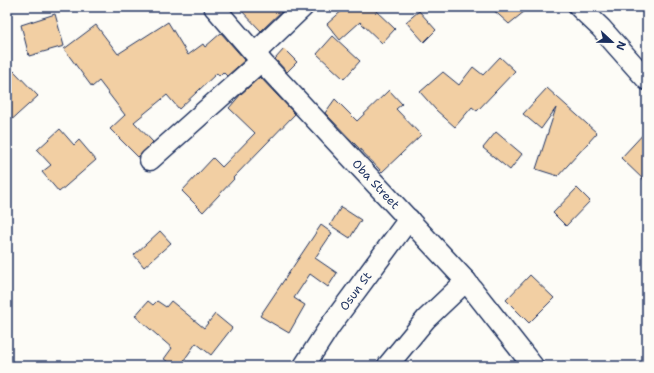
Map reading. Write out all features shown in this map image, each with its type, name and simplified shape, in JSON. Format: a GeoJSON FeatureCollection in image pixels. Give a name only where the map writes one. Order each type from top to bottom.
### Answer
{"type":"FeatureCollection","features":[{"type":"Feature","properties":{"kind":"street","name":"Oba Street"},"geometry":{"type":"LineString","coordinates":[[214,7],[258,57],[466,281],[533,366]]}},
{"type":"Feature","properties":{"kind":"street"},"geometry":{"type":"LineString","coordinates":[[150,160],[258,57],[303,7]]}},
{"type":"Feature","properties":{"kind":"street"},"geometry":{"type":"LineString","coordinates":[[579,7],[647,80]]}},
{"type":"Feature","properties":{"kind":"street","name":"Osun St"},"geometry":{"type":"LineString","coordinates":[[304,366],[330,326],[409,219]]}},
{"type":"Feature","properties":{"kind":"street"},"geometry":{"type":"LineString","coordinates":[[388,365],[426,319],[466,281]]}},
{"type":"Feature","properties":{"kind":"building"},"geometry":{"type":"Polygon","coordinates":[[[238,7],[286,7],[261,31],[238,7]]]}},
{"type":"Feature","properties":{"kind":"building"},"geometry":{"type":"Polygon","coordinates":[[[344,7],[377,7],[374,9],[395,29],[382,43],[360,22],[340,40],[327,24],[345,8],[344,7]]]}},
{"type":"Feature","properties":{"kind":"building"},"geometry":{"type":"Polygon","coordinates":[[[490,7],[530,7],[509,24],[490,7]]]}},
{"type":"Feature","properties":{"kind":"building"},"geometry":{"type":"Polygon","coordinates":[[[419,11],[436,30],[424,42],[406,22],[419,11]]]}},
{"type":"Feature","properties":{"kind":"building"},"geometry":{"type":"Polygon","coordinates":[[[55,14],[64,46],[29,56],[21,25],[55,14]]]}},
{"type":"Feature","properties":{"kind":"building"},"geometry":{"type":"Polygon","coordinates":[[[168,22],[188,55],[203,44],[205,47],[221,33],[245,60],[227,76],[223,72],[219,76],[217,73],[179,109],[167,95],[134,122],[153,142],[138,157],[110,129],[125,115],[99,81],[92,87],[64,49],[96,25],[118,54],[168,22]]]}},
{"type":"Feature","properties":{"kind":"building"},"geometry":{"type":"Polygon","coordinates":[[[333,36],[360,61],[344,79],[317,54],[333,36]]]}},
{"type":"Feature","properties":{"kind":"building"},"geometry":{"type":"Polygon","coordinates":[[[284,49],[297,62],[287,72],[275,59],[284,49]]]}},
{"type":"Feature","properties":{"kind":"building"},"geometry":{"type":"Polygon","coordinates":[[[500,57],[515,71],[477,111],[472,107],[455,127],[436,110],[420,92],[443,72],[459,85],[473,67],[483,75],[500,57]]]}},
{"type":"Feature","properties":{"kind":"building"},"geometry":{"type":"Polygon","coordinates":[[[14,71],[38,96],[7,124],[7,77],[14,71]]]}},
{"type":"Feature","properties":{"kind":"building"},"geometry":{"type":"Polygon","coordinates":[[[260,77],[295,114],[233,178],[234,179],[203,212],[182,191],[213,158],[222,167],[255,133],[229,108],[241,94],[260,77]]]}},
{"type":"Feature","properties":{"kind":"building"},"geometry":{"type":"Polygon","coordinates":[[[547,88],[597,133],[558,176],[536,169],[556,108],[541,129],[523,114],[547,88]]]}},
{"type":"Feature","properties":{"kind":"building"},"geometry":{"type":"Polygon","coordinates":[[[389,90],[402,104],[396,109],[421,135],[382,172],[325,113],[335,99],[357,121],[389,90]]]}},
{"type":"Feature","properties":{"kind":"building"},"geometry":{"type":"Polygon","coordinates":[[[60,129],[74,145],[79,140],[96,160],[59,192],[42,172],[51,165],[37,150],[60,129]]]}},
{"type":"Feature","properties":{"kind":"building"},"geometry":{"type":"Polygon","coordinates":[[[647,130],[647,183],[621,158],[647,130]]]}},
{"type":"Feature","properties":{"kind":"building"},"geometry":{"type":"Polygon","coordinates":[[[496,132],[522,154],[510,170],[483,148],[496,132]]]}},
{"type":"Feature","properties":{"kind":"building"},"geometry":{"type":"Polygon","coordinates":[[[577,188],[590,201],[566,226],[553,213],[577,188]]]}},
{"type":"Feature","properties":{"kind":"building"},"geometry":{"type":"Polygon","coordinates":[[[341,207],[361,220],[350,238],[330,225],[341,207]]]}},
{"type":"Feature","properties":{"kind":"building"},"geometry":{"type":"Polygon","coordinates":[[[321,225],[332,233],[315,258],[337,273],[328,287],[310,274],[294,298],[305,305],[289,333],[260,316],[321,225]]]}},
{"type":"Feature","properties":{"kind":"building"},"geometry":{"type":"Polygon","coordinates":[[[160,231],[171,243],[144,267],[134,255],[160,231]]]}},
{"type":"Feature","properties":{"kind":"building"},"geometry":{"type":"Polygon","coordinates":[[[530,275],[554,298],[529,323],[506,300],[530,275]]]}},
{"type":"Feature","properties":{"kind":"building"},"geometry":{"type":"Polygon","coordinates":[[[148,301],[153,305],[157,301],[166,307],[171,301],[204,328],[215,314],[232,328],[211,355],[196,343],[180,366],[174,366],[164,359],[172,348],[135,316],[148,301]]]}}]}
